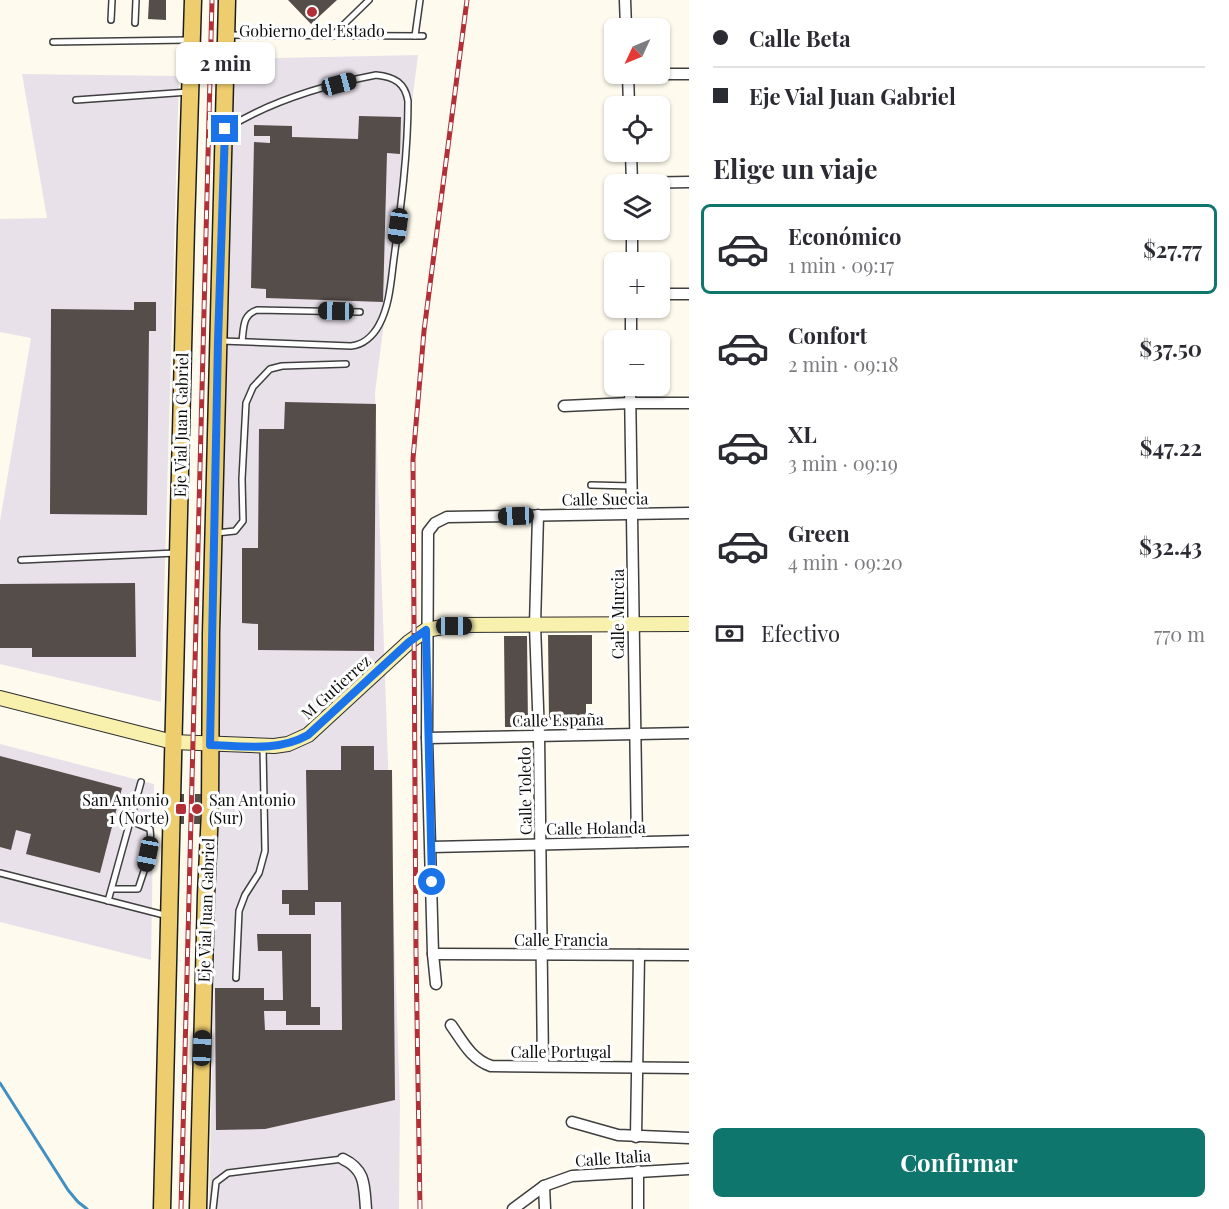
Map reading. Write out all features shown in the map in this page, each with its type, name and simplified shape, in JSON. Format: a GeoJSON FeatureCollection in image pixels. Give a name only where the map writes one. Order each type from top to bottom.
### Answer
{"type":"FeatureCollection","features":[{"type":"Feature","properties":{"kind":"main road","name":"Eje Vial Juan Gabriel"},"geometry":{"type":"LineString","coordinates":[[162,1209],[193,0]]}},
{"type":"Feature","properties":{"kind":"main road","name":"Eje Vial Juan Gabriel"},"geometry":{"type":"LineString","coordinates":[[198,1209],[210,811],[218,341],[227,0]]}},
{"type":"Feature","properties":{"kind":"street"},"geometry":{"type":"LineString","coordinates":[[625,0],[626,18]]}},
{"type":"Feature","properties":{"kind":"street"},"geometry":{"type":"LineString","coordinates":[[670,74],[689,74]]}},
{"type":"Feature","properties":{"kind":"street"},"geometry":{"type":"LineString","coordinates":[[670,183],[689,182]]}},
{"type":"Feature","properties":{"kind":"street"},"geometry":{"type":"LineString","coordinates":[[670,294],[689,294]]}},
{"type":"Feature","properties":{"kind":"street","name":"Calle Murcia"},"geometry":{"type":"LineString","coordinates":[[630,396],[637,842]]}},
{"type":"Feature","properties":{"kind":"street"},"geometry":{"type":"LineString","coordinates":[[564,406],[630,402],[689,403]]}},
{"type":"Feature","properties":{"kind":"street","name":"Calle Suecia"},"geometry":{"type":"LineString","coordinates":[[426,630],[426,542],[431,526],[447,517],[689,513]]}},
{"type":"Feature","properties":{"kind":"street","name":"Calle Toledo"},"geometry":{"type":"LineString","coordinates":[[538,515],[535,625],[541,844],[543,1066]]}},
{"type":"Feature","properties":{"kind":"street","name":"M Gutierrez"},"geometry":{"type":"LineString","coordinates":[[0,698],[173,742],[263,746],[288,744],[308,735],[409,642],[426,630],[454,626],[689,624]]}},
{"type":"Feature","properties":{"kind":"street"},"geometry":{"type":"LineString","coordinates":[[426,630],[433,954],[436,984]]}},
{"type":"Feature","properties":{"kind":"street","name":"Calle España"},"geometry":{"type":"LineString","coordinates":[[427,738],[689,733]]}},
{"type":"Feature","properties":{"kind":"street","name":"Calle Holanda"},"geometry":{"type":"LineString","coordinates":[[431,847],[689,841]]}},
{"type":"Feature","properties":{"kind":"street","name":"Calle Francia"},"geometry":{"type":"LineString","coordinates":[[433,954],[689,954]]}},
{"type":"Feature","properties":{"kind":"street"},"geometry":{"type":"LineString","coordinates":[[636,1137],[639,1067],[639,955]]}},
{"type":"Feature","properties":{"kind":"street","name":"Calle Portugal"},"geometry":{"type":"LineString","coordinates":[[452,1025],[470,1052],[483,1063],[500,1067],[689,1068]]}},
{"type":"Feature","properties":{"kind":"street","name":"Calle Italia"},"geometry":{"type":"LineString","coordinates":[[572,1122],[602,1131],[636,1137],[689,1138]]}},
{"type":"Feature","properties":{"kind":"street"},"geometry":{"type":"LineString","coordinates":[[343,1160],[353,1164],[362,1176],[366,1209]]}},
{"type":"Feature","properties":{"kind":"street","name":"Calle Italia"},"geometry":{"type":"LineString","coordinates":[[513,1209],[544,1186],[572,1176],[689,1169]]}},
{"type":"Feature","properties":{"kind":"street"},"geometry":{"type":"LineString","coordinates":[[638,1171],[638,1209]]}},
{"type":"Feature","properties":{"kind":"street"},"geometry":{"type":"LineString","coordinates":[[544,1186],[545,1209]]}},
{"type":"Feature","properties":{"kind":"lane"},"geometry":{"type":"LineString","coordinates":[[111,20],[112,0]]}},
{"type":"Feature","properties":{"kind":"lane"},"geometry":{"type":"LineString","coordinates":[[135,23],[136,0]]}},
{"type":"Feature","properties":{"kind":"lane"},"geometry":{"type":"LineString","coordinates":[[332,36],[369,0]]}},
{"type":"Feature","properties":{"kind":"lane"},"geometry":{"type":"LineString","coordinates":[[415,36],[420,0]]}},
{"type":"Feature","properties":{"kind":"lane"},"geometry":{"type":"LineString","coordinates":[[225,35],[423,36]]}},
{"type":"Feature","properties":{"kind":"lane"},"geometry":{"type":"LineString","coordinates":[[54,42],[193,40]]}},
{"type":"Feature","properties":{"kind":"lane"},"geometry":{"type":"LineString","coordinates":[[218,341],[351,346],[364,342],[379,325],[388,296],[399,215],[408,101],[406,92],[400,83],[391,78],[376,75],[278,102],[225,129]]}},
{"type":"Feature","properties":{"kind":"lane"},"geometry":{"type":"LineString","coordinates":[[76,100],[190,92]]}},
{"type":"Feature","properties":{"kind":"lane"},"geometry":{"type":"LineString","coordinates":[[242,341],[246,317],[257,310],[360,312]]}},
{"type":"Feature","properties":{"kind":"lane"},"geometry":{"type":"LineString","coordinates":[[215,534],[235,531],[243,521],[242,479],[246,404],[259,379],[270,369],[282,366],[346,364]]}},
{"type":"Feature","properties":{"kind":"lane"},"geometry":{"type":"LineString","coordinates":[[591,485],[632,486]]}},
{"type":"Feature","properties":{"kind":"lane"},"geometry":{"type":"LineString","coordinates":[[21,560],[178,553]]}},
{"type":"Feature","properties":{"kind":"lane"},"geometry":{"type":"LineString","coordinates":[[236,978],[239,911],[245,894],[259,873],[265,851],[263,746]]}},
{"type":"Feature","properties":{"kind":"lane"},"geometry":{"type":"LineString","coordinates":[[108,901],[141,782]]}},
{"type":"Feature","properties":{"kind":"lane"},"geometry":{"type":"LineString","coordinates":[[112,889],[138,889],[144,871],[151,836],[150,829],[131,821]]}},
{"type":"Feature","properties":{"kind":"lane"},"geometry":{"type":"LineString","coordinates":[[0,873],[170,916]]}},
{"type":"Feature","properties":{"kind":"lane"},"geometry":{"type":"LineString","coordinates":[[213,1209],[216,1182],[228,1173],[343,1160]]}},
{"type":"Feature","properties":{"kind":"shaded area"},"geometry":{"type":"Polygon","coordinates":[[[418,55],[375,393],[400,1102],[399,1209],[209,1209],[233,59],[418,55]]]}},
{"type":"Feature","properties":{"kind":"shaded area"},"geometry":{"type":"Polygon","coordinates":[[[22,74],[179,76],[161,702],[0,664],[0,521],[31,338],[0,332],[0,219],[47,218],[22,74]]]}},
{"type":"Feature","properties":{"kind":"shaded area"},"geometry":{"type":"Polygon","coordinates":[[[0,744],[154,784],[151,960],[0,922],[0,744]]]}},
{"type":"Feature","properties":{"kind":"building"},"geometry":{"type":"Polygon","coordinates":[[[149,0],[166,0],[166,20],[148,19],[149,0]]]}},
{"type":"Feature","properties":{"kind":"building","name":"Gobierno del Estado"},"geometry":{"type":"Polygon","coordinates":[[[288,0],[337,0],[311,24],[288,0]]]}},
{"type":"Feature","properties":{"kind":"building"},"geometry":{"type":"Polygon","coordinates":[[[359,116],[401,117],[400,154],[387,153],[383,302],[266,298],[266,289],[251,288],[254,142],[270,143],[270,136],[254,136],[254,125],[292,126],[292,137],[358,139],[359,116]]]}},
{"type":"Feature","properties":{"kind":"building"},"geometry":{"type":"Polygon","coordinates":[[[134,302],[156,302],[156,331],[149,331],[147,515],[50,514],[51,309],[134,310],[134,302]]]}},
{"type":"Feature","properties":{"kind":"building"},"geometry":{"type":"Polygon","coordinates":[[[285,402],[376,404],[374,651],[258,650],[258,624],[242,623],[242,548],[258,548],[259,429],[284,429],[285,402]]]}},
{"type":"Feature","properties":{"kind":"building"},"geometry":{"type":"Polygon","coordinates":[[[135,583],[136,657],[32,657],[32,648],[0,648],[0,584],[135,583]]]}},
{"type":"Feature","properties":{"kind":"building"},"geometry":{"type":"Polygon","coordinates":[[[548,635],[592,635],[592,704],[586,704],[586,725],[577,725],[577,720],[549,720],[548,635]]]}},
{"type":"Feature","properties":{"kind":"building"},"geometry":{"type":"Polygon","coordinates":[[[504,636],[527,636],[528,727],[505,727],[504,636]]]}},
{"type":"Feature","properties":{"kind":"building"},"geometry":{"type":"Polygon","coordinates":[[[341,746],[374,746],[374,770],[392,770],[395,1100],[265,1129],[216,1130],[215,988],[264,988],[264,1000],[283,1000],[282,951],[258,951],[257,934],[311,934],[311,1007],[320,1007],[320,1025],[286,1025],[286,1011],[264,1011],[265,1030],[342,1030],[341,902],[315,902],[315,915],[289,915],[289,904],[282,904],[282,890],[308,890],[306,770],[341,770],[341,746]]]}},
{"type":"Feature","properties":{"kind":"building"},"geometry":{"type":"Polygon","coordinates":[[[0,756],[122,788],[100,873],[26,854],[31,834],[16,830],[11,850],[0,847],[0,756]]]}},
{"type":"Feature","properties":{"kind":"building","name":"San Antonio 1 (Norte)"},"geometry":{"type":"Polygon","coordinates":[[[178,794],[184,794],[184,824],[178,824],[178,794]]]}},
{"type":"Feature","properties":{"kind":"building","name":"San Antonio (Sur)"},"geometry":{"type":"Polygon","coordinates":[[[195,794],[201,794],[200,824],[194,824],[195,794]]]}},
{"type":"Feature","properties":{"kind":"waterway"},"geometry":{"type":"LineString","coordinates":[[0,1083],[68,1190],[87,1209]]}},
{"type":"Feature","properties":{"kind":"railway"},"geometry":{"type":"LineString","coordinates":[[181,1209],[212,0]]}},
{"type":"Feature","properties":{"kind":"railway"},"geometry":{"type":"LineString","coordinates":[[420,1209],[413,459],[424,331],[467,0]]}},
{"type":"Feature","properties":{"kind":"place","name":"Gobierno del Estado"},"geometry":{"type":"Point","coordinates":[312,12]}},
{"type":"Feature","properties":{"kind":"place","name":"San Antonio 1 (Norte)"},"geometry":{"type":"Point","coordinates":[181,809]}},
{"type":"Feature","properties":{"kind":"place","name":"San Antonio (Sur)"},"geometry":{"type":"Point","coordinates":[197,809]}},
{"type":"Feature","properties":{"kind":"route"},"geometry":{"type":"LineString","coordinates":[[225,129],[218,341],[210,745],[274,746],[288,744],[308,735],[409,642],[426,630],[432,882]]}}]}
